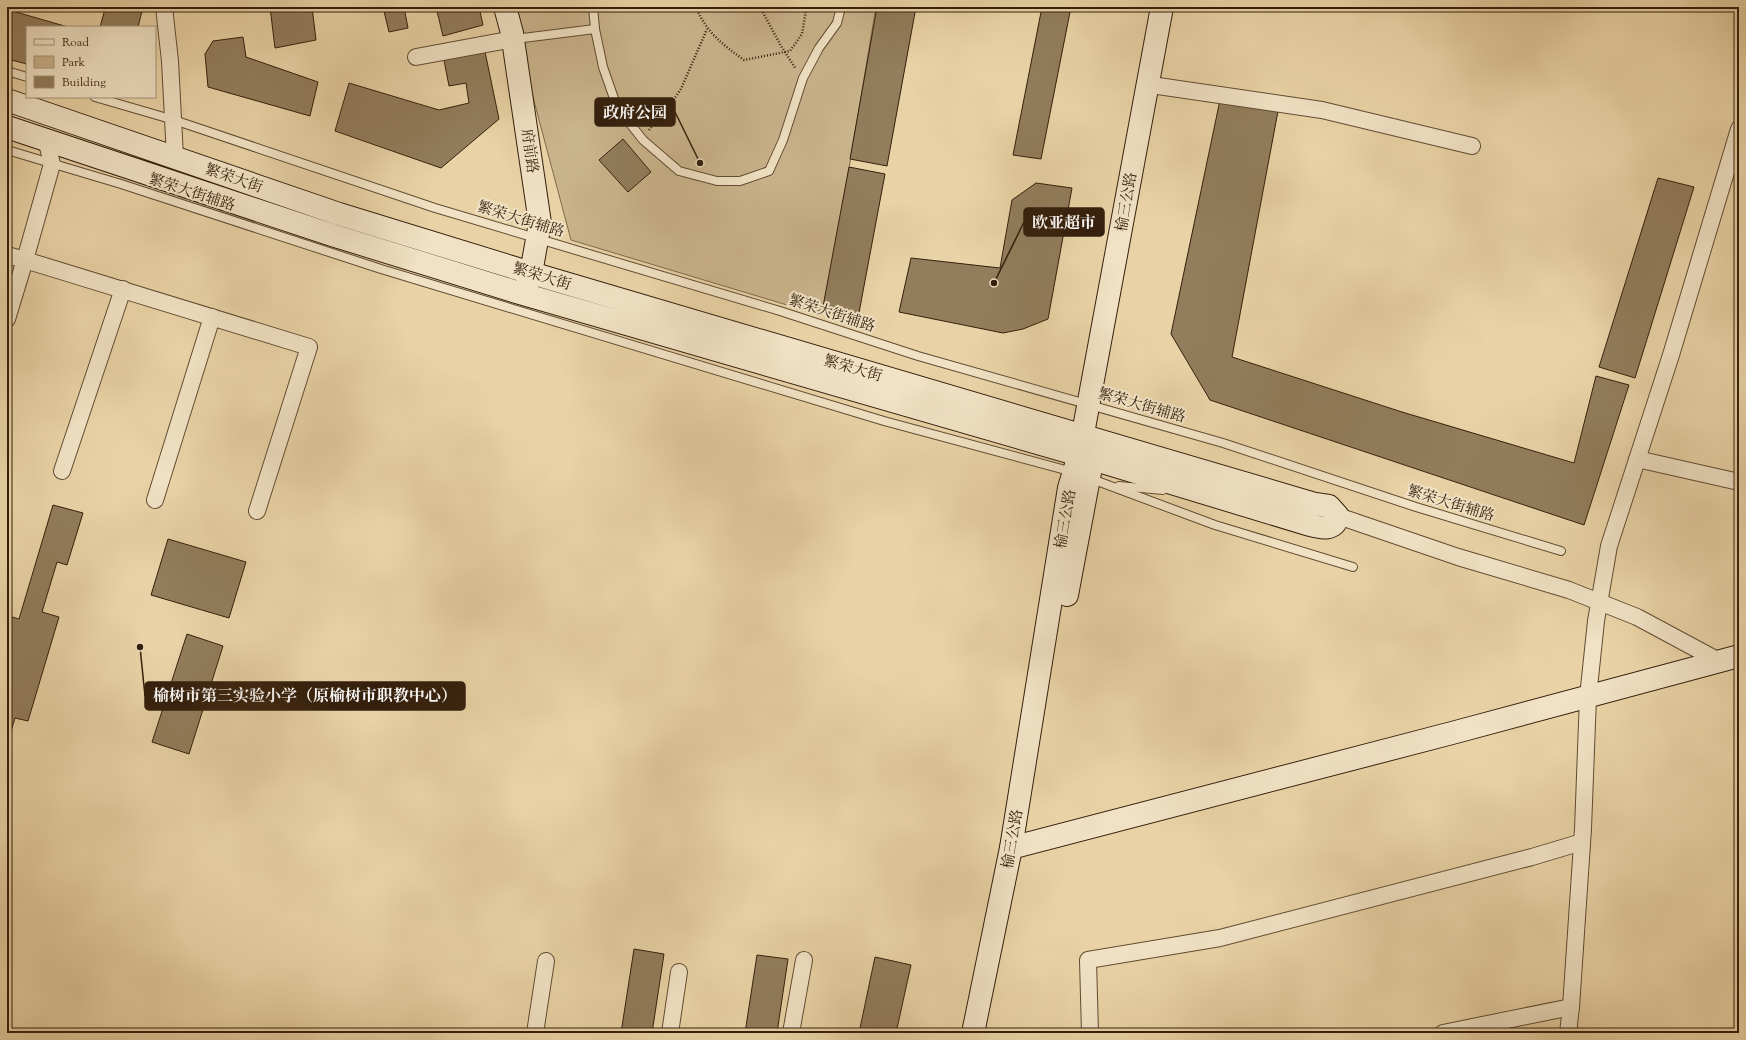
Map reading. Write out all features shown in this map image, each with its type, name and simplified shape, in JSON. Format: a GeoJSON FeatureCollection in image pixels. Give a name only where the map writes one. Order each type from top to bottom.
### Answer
{"type":"FeatureCollection","features":[{"type":"Feature","properties":{"kind":"main road","name":"府前路"},"geometry":{"type":"LineString","coordinates":[[505,7],[513,39],[540,223],[531,273],[523,294]]}},
{"type":"Feature","properties":{"kind":"main road","name":"榆三公路"},"geometry":{"type":"LineString","coordinates":[[985,1033],[1017,847],[1089,461],[1096,406],[1162,7]]}},
{"type":"Feature","properties":{"kind":"main road","name":"榆三公路"},"geometry":{"type":"LineString","coordinates":[[1096,406],[1172,7]]}},
{"type":"Feature","properties":{"kind":"main road","name":"繁荣大街"},"geometry":{"type":"LineString","coordinates":[[7,100],[339,214],[531,273],[1089,461]]}},
{"type":"Feature","properties":{"kind":"main road","name":"繁荣大街"},"geometry":{"type":"LineString","coordinates":[[7,126],[332,235],[523,294],[1089,461]]}},
{"type":"Feature","properties":{"kind":"main road"},"geometry":{"type":"LineString","coordinates":[[1089,461],[1328,506],[1338,516],[1337,522],[1332,526],[1324,528],[1089,461]]}},
{"type":"Feature","properties":{"kind":"main road"},"geometry":{"type":"LineString","coordinates":[[1017,847],[1729,659]]}},
{"type":"Feature","properties":{"kind":"main road","name":"榆三公路"},"geometry":{"type":"LineString","coordinates":[[973,1033],[1017,847]]}},
{"type":"Feature","properties":{"kind":"street"},"geometry":{"type":"LineString","coordinates":[[164,7],[170,61],[174,120],[174,157]]}},
{"type":"Feature","properties":{"kind":"street"},"geometry":{"type":"LineString","coordinates":[[416,57],[513,39]]}},
{"type":"Feature","properties":{"kind":"street"},"geometry":{"type":"LineString","coordinates":[[1158,86],[1322,110],[1472,146]]}},
{"type":"Feature","properties":{"kind":"street"},"geometry":{"type":"LineString","coordinates":[[1568,1033],[1582,842],[1588,697],[1600,602],[1609,546],[1734,166],[1739,129]]}},
{"type":"Feature","properties":{"kind":"street"},"geometry":{"type":"LineString","coordinates":[[7,319],[52,164],[46,140]]}},
{"type":"Feature","properties":{"kind":"street"},"geometry":{"type":"LineString","coordinates":[[7,255],[123,289],[309,347],[257,511]]}},
{"type":"Feature","properties":{"kind":"street"},"geometry":{"type":"LineString","coordinates":[[62,471],[123,289]]}},
{"type":"Feature","properties":{"kind":"street"},"geometry":{"type":"LineString","coordinates":[[155,500],[212,317]]}},
{"type":"Feature","properties":{"kind":"street"},"geometry":{"type":"LineString","coordinates":[[1637,459],[1739,481]]}},
{"type":"Feature","properties":{"kind":"street"},"geometry":{"type":"LineString","coordinates":[[1338,516],[1458,557],[1569,590],[1637,617],[1729,659]]}},
{"type":"Feature","properties":{"kind":"street"},"geometry":{"type":"LineString","coordinates":[[1090,1033],[1088,960],[1220,938],[1532,857],[1582,842]]}},
{"type":"Feature","properties":{"kind":"street"},"geometry":{"type":"LineString","coordinates":[[791,1033],[804,960]]}},
{"type":"Feature","properties":{"kind":"street"},"geometry":{"type":"LineString","coordinates":[[535,1033],[546,961]]}},
{"type":"Feature","properties":{"kind":"street"},"geometry":{"type":"LineString","coordinates":[[670,1033],[679,972]]}},
{"type":"Feature","properties":{"kind":"street"},"geometry":{"type":"LineString","coordinates":[[1443,1033],[1571,1007]]}},
{"type":"Feature","properties":{"kind":"lane"},"geometry":{"type":"LineString","coordinates":[[593,7],[595,29],[603,67],[617,107],[643,140],[679,171],[716,181],[740,181],[769,171],[783,140],[804,78],[819,48],[837,23],[841,7]]}},
{"type":"Feature","properties":{"kind":"lane"},"geometry":{"type":"LineString","coordinates":[[513,39],[595,29]]}},
{"type":"Feature","properties":{"kind":"lane"},"geometry":{"type":"LineString","coordinates":[[7,71],[26,77]]}},
{"type":"Feature","properties":{"kind":"lane","name":"繁荣大街辅路"},"geometry":{"type":"LineString","coordinates":[[99,98],[174,120],[435,208],[780,311],[918,356],[1223,443],[1416,507],[1561,551]]}},
{"type":"Feature","properties":{"kind":"lane","name":"繁荣大街辅路"},"geometry":{"type":"LineString","coordinates":[[7,150],[128,186],[381,269],[884,420],[1089,461],[1215,525],[1353,567]]}},
{"type":"Feature","properties":{"kind":"lane"},"geometry":{"type":"LineString","coordinates":[[1089,461],[1207,494]]}},
{"type":"Feature","properties":{"kind":"path"},"geometry":{"type":"LineString","coordinates":[[696,7],[707,29],[724,46],[744,60],[790,51],[802,34],[806,10],[805,7]]}},
{"type":"Feature","properties":{"kind":"path"},"geometry":{"type":"LineString","coordinates":[[760,7],[784,52],[804,78]]}},
{"type":"Feature","properties":{"kind":"path"},"geometry":{"type":"LineString","coordinates":[[643,140],[681,89],[707,29]]}},
{"type":"Feature","properties":{"kind":"green space"},"geometry":{"type":"Polygon","coordinates":[[[509,7],[876,7],[825,312],[787,305],[571,240],[509,7]]]}},
{"type":"Feature","properties":{"kind":"building"},"geometry":{"type":"Polygon","coordinates":[[[110,7],[139,7],[142,11],[138,26],[100,26],[105,9],[110,7]]]}},
{"type":"Feature","properties":{"kind":"building"},"geometry":{"type":"Polygon","coordinates":[[[270,7],[312,7],[316,40],[275,48],[270,7]]]}},
{"type":"Feature","properties":{"kind":"building"},"geometry":{"type":"Polygon","coordinates":[[[383,7],[404,7],[408,28],[389,32],[383,7]]]}},
{"type":"Feature","properties":{"kind":"building"},"geometry":{"type":"Polygon","coordinates":[[[436,7],[479,7],[483,25],[443,36],[436,7]]]}},
{"type":"Feature","properties":{"kind":"building"},"geometry":{"type":"Polygon","coordinates":[[[877,7],[916,7],[887,166],[850,159],[877,7]]]}},
{"type":"Feature","properties":{"kind":"building"},"geometry":{"type":"Polygon","coordinates":[[[1042,7],[1071,7],[1041,159],[1013,155],[1042,7]]]}},
{"type":"Feature","properties":{"kind":"building"},"geometry":{"type":"Polygon","coordinates":[[[9,10],[65,26],[26,26],[26,64],[7,59],[7,17],[9,10]]]}},
{"type":"Feature","properties":{"kind":"building"},"geometry":{"type":"Polygon","coordinates":[[[243,37],[246,57],[318,82],[310,116],[208,87],[205,54],[213,41],[243,37]]]}},
{"type":"Feature","properties":{"kind":"building"},"geometry":{"type":"Polygon","coordinates":[[[484,47],[499,119],[441,168],[335,131],[349,83],[439,110],[469,103],[466,83],[449,86],[443,55],[484,47]]]}},
{"type":"Feature","properties":{"kind":"building"},"geometry":{"type":"Polygon","coordinates":[[[1220,100],[1278,111],[1232,357],[1402,412],[1574,463],[1596,376],[1629,385],[1584,525],[1210,400],[1171,334],[1220,100]]]}},
{"type":"Feature","properties":{"kind":"building"},"geometry":{"type":"Polygon","coordinates":[[[623,139],[651,172],[628,192],[599,160],[623,139]]]}},
{"type":"Feature","properties":{"kind":"building"},"geometry":{"type":"Polygon","coordinates":[[[849,167],[885,174],[858,318],[822,312],[849,167]]]}},
{"type":"Feature","properties":{"kind":"building"},"geometry":{"type":"Polygon","coordinates":[[[1658,178],[1694,187],[1635,378],[1599,367],[1658,178]]]}},
{"type":"Feature","properties":{"kind":"building"},"geometry":{"type":"Polygon","coordinates":[[[1036,183],[1072,188],[1048,319],[1023,329],[1003,333],[899,312],[911,258],[1000,268],[1012,200],[1036,183]]]}},
{"type":"Feature","properties":{"kind":"building"},"geometry":{"type":"Polygon","coordinates":[[[53,505],[83,513],[67,565],[57,562],[42,612],[59,617],[28,721],[15,718],[7,745],[7,632],[12,617],[19,619],[53,505]]]}},
{"type":"Feature","properties":{"kind":"building"},"geometry":{"type":"Polygon","coordinates":[[[168,539],[246,562],[229,618],[151,595],[168,539]]]}},
{"type":"Feature","properties":{"kind":"building"},"geometry":{"type":"Polygon","coordinates":[[[187,634],[223,646],[189,754],[152,742],[187,634]]]}},
{"type":"Feature","properties":{"kind":"building"},"geometry":{"type":"Polygon","coordinates":[[[7,756],[12,757],[7,773],[7,756]]]}},
{"type":"Feature","properties":{"kind":"building"},"geometry":{"type":"Polygon","coordinates":[[[634,949],[664,954],[652,1033],[621,1033],[634,949]]]}},
{"type":"Feature","properties":{"kind":"building"},"geometry":{"type":"Polygon","coordinates":[[[757,955],[788,959],[777,1033],[745,1033],[757,955]]]}},
{"type":"Feature","properties":{"kind":"building"},"geometry":{"type":"Polygon","coordinates":[[[875,957],[911,965],[896,1033],[859,1033],[875,957]]]}},
{"type":"Feature","properties":{"kind":"place","name":"政府公园"},"geometry":{"type":"Point","coordinates":[700,163]}},
{"type":"Feature","properties":{"kind":"place","name":"欧亚超市"},"geometry":{"type":"Point","coordinates":[994,283]}},
{"type":"Feature","properties":{"kind":"place","name":"榆树市第三实验小学（原榆树市职教中心）"},"geometry":{"type":"Point","coordinates":[140,647]}}]}
